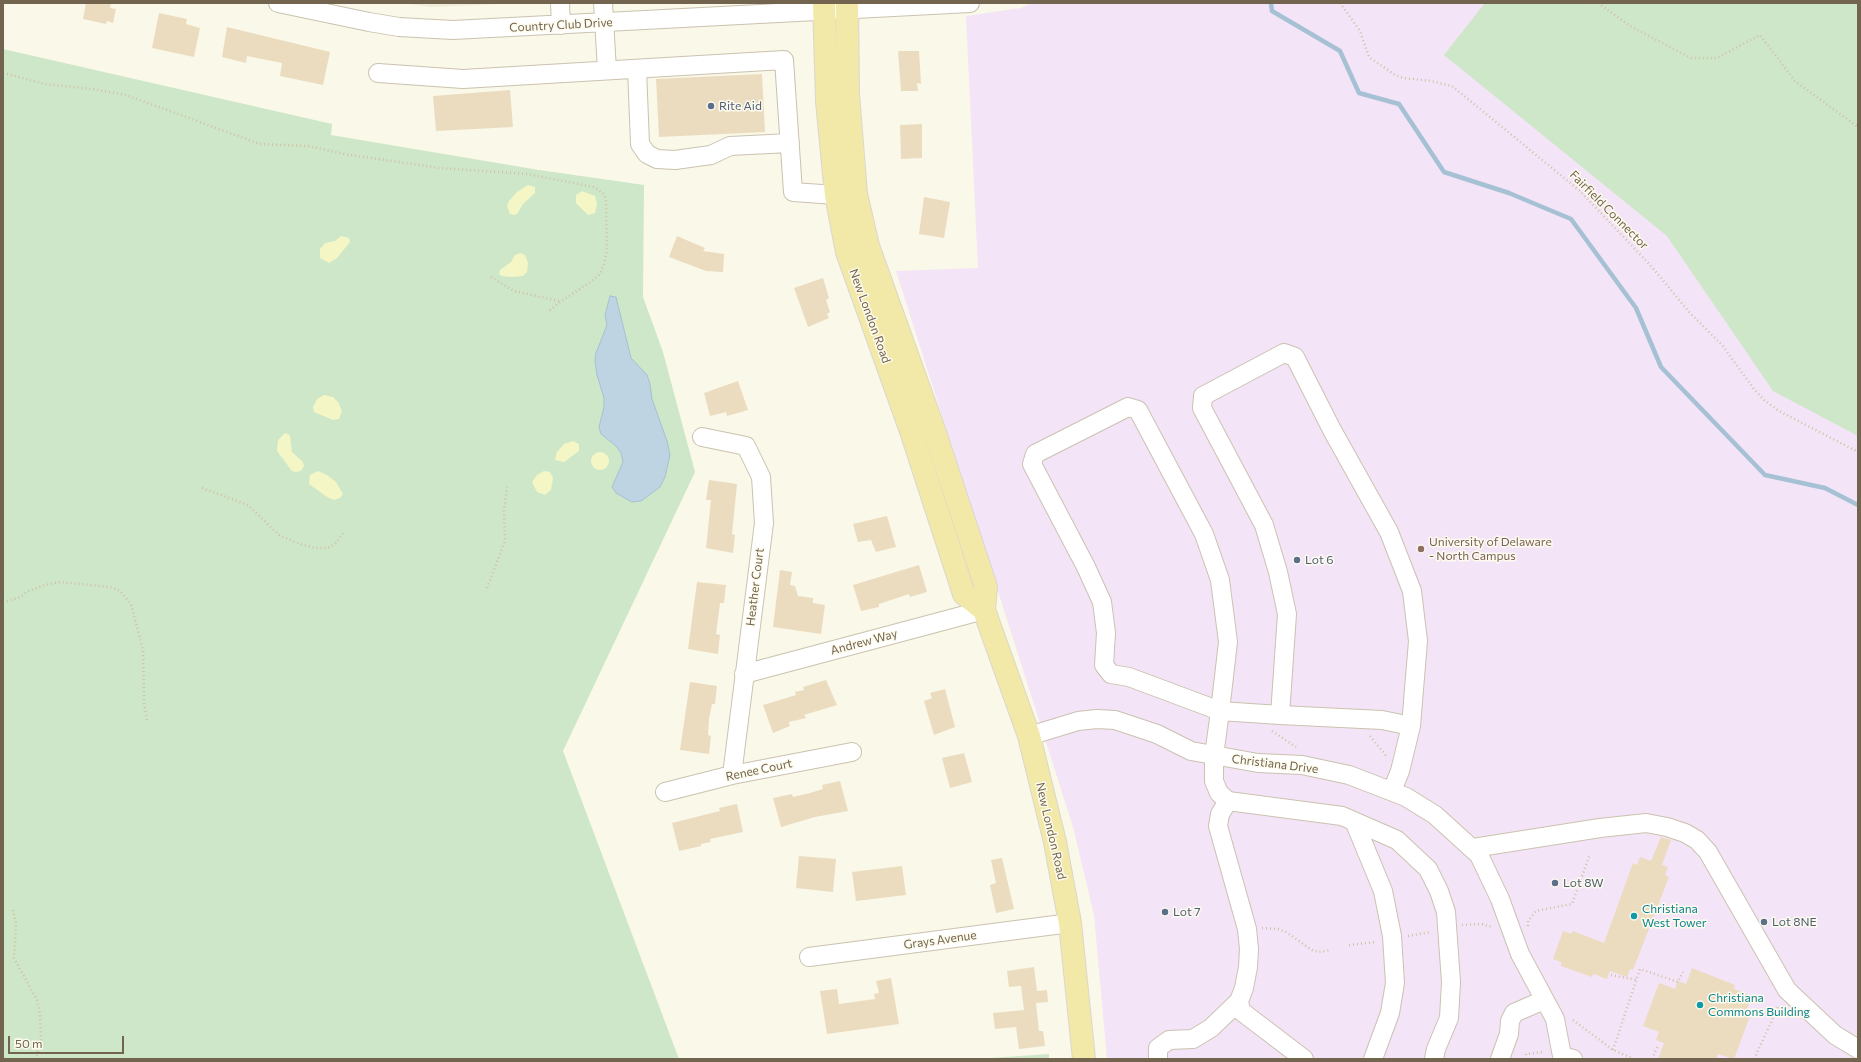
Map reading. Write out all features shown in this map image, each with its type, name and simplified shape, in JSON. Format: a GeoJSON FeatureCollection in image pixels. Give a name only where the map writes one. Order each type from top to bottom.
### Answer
{"type":"FeatureCollection","features":[{"type":"Feature","properties":{"kind":"main road","name":"New London Road"},"geometry":{"type":"LineString","coordinates":[[847,6],[848,94],[856,186],[868,246],[933,427],[986,587],[984,610],[1029,736],[1055,842],[1070,922],[1084,1059]]}},
{"type":"Feature","properties":{"kind":"main road","name":"New London Road"},"geometry":{"type":"LineString","coordinates":[[824,7],[827,101],[836,194],[847,252],[912,434],[964,594],[984,610]]}},
{"type":"Feature","properties":{"kind":"street","name":"Country Club Drive"},"geometry":{"type":"LineString","coordinates":[[278,3],[341,10],[399,27],[434,29],[485,29],[604,23],[824,7],[970,3]]}},
{"type":"Feature","properties":{"kind":"street"},"geometry":{"type":"LineString","coordinates":[[560,3],[561,25]]}},
{"type":"Feature","properties":{"kind":"street"},"geometry":{"type":"LineString","coordinates":[[603,3],[607,70]]}},
{"type":"Feature","properties":{"kind":"street"},"geometry":{"type":"LineString","coordinates":[[378,73],[462,79],[784,60],[793,192],[836,194]]}},
{"type":"Feature","properties":{"kind":"street"},"geometry":{"type":"LineString","coordinates":[[637,69],[640,144],[647,154],[657,159],[675,160],[712,155],[730,146],[790,143]]}},
{"type":"Feature","properties":{"kind":"street"},"geometry":{"type":"LineString","coordinates":[[1280,715],[1287,614],[1278,572],[1264,525],[1202,408],[1203,396],[1284,353],[1295,356],[1332,430],[1389,532],[1412,591],[1418,641],[1411,726],[1400,771],[1392,791]]}},
{"type":"Feature","properties":{"kind":"street"},"geometry":{"type":"LineString","coordinates":[[1411,726],[1382,720],[1220,711],[1129,677],[1111,674],[1104,665],[1106,633],[1102,602],[1086,567],[1032,464],[1035,454],[1128,407],[1138,410],[1204,534],[1220,580],[1228,642],[1220,711],[1214,756],[1214,781],[1219,793],[1228,801],[1342,816],[1397,840],[1428,869],[1439,891],[1446,912],[1451,982],[1449,1018],[1436,1049],[1434,1059]]}},
{"type":"Feature","properties":{"kind":"street","name":"Heather Court"},"geometry":{"type":"LineString","coordinates":[[702,437],[746,446],[761,477],[764,524],[732,775]]}},
{"type":"Feature","properties":{"kind":"street","name":"Andrew Way"},"geometry":{"type":"LineString","coordinates":[[744,674],[984,610]]}},
{"type":"Feature","properties":{"kind":"street","name":"Christiana Drive"},"geometry":{"type":"LineString","coordinates":[[1029,736],[1078,721],[1096,719],[1115,720],[1157,734],[1191,751],[1258,763],[1302,765],[1349,775],[1406,797],[1435,815],[1479,855],[1520,931],[1520,954],[1554,1018],[1564,1056]]}},
{"type":"Feature","properties":{"kind":"street","name":"Renee Court"},"geometry":{"type":"LineString","coordinates":[[665,792],[732,775],[852,752]]}},
{"type":"Feature","properties":{"kind":"street"},"geometry":{"type":"LineString","coordinates":[[1158,1059],[1158,1048],[1169,1040],[1194,1039],[1211,1028],[1239,1001],[1244,988],[1248,967],[1249,949],[1247,929],[1218,826],[1220,814],[1228,801]]}},
{"type":"Feature","properties":{"kind":"street"},"geometry":{"type":"LineString","coordinates":[[1354,821],[1382,891],[1392,936],[1395,983],[1390,1014],[1373,1059]]}},
{"type":"Feature","properties":{"kind":"street"},"geometry":{"type":"LineString","coordinates":[[1473,848],[1608,827],[1646,823],[1667,826],[1685,833],[1697,840],[1708,852],[1787,990],[1835,1035],[1858,1049]]}},
{"type":"Feature","properties":{"kind":"street","name":"Grays Avenue"},"geometry":{"type":"LineString","coordinates":[[809,957],[1070,922]]}},
{"type":"Feature","properties":{"kind":"street"},"geometry":{"type":"LineString","coordinates":[[1500,1059],[1508,1034],[1510,1021],[1514,1013],[1544,1000]]}},
{"type":"Feature","properties":{"kind":"street"},"geometry":{"type":"LineString","coordinates":[[1239,1001],[1241,1011],[1304,1059]]}},
{"type":"Feature","properties":{"kind":"path","name":"Fairfield Connector"},"geometry":{"type":"LineString","coordinates":[[1340,3],[1360,31],[1369,57],[1395,75],[1403,78],[1431,80],[1452,86],[1580,191],[1651,266],[1690,313],[1722,345],[1754,389],[1764,400],[1779,411],[1858,452]]}},
{"type":"Feature","properties":{"kind":"path"},"geometry":{"type":"LineString","coordinates":[[1598,3],[1630,26],[1691,58],[1717,58],[1760,35],[1795,81],[1858,128]]}},
{"type":"Feature","properties":{"kind":"path"},"geometry":{"type":"LineString","coordinates":[[3,73],[45,84],[98,89],[126,95],[169,109],[238,137],[260,144],[308,146],[344,154],[440,168],[527,174],[594,187],[604,194],[606,200],[606,250],[604,264],[600,274],[592,281],[560,302],[548,312]]}},
{"type":"Feature","properties":{"kind":"path"},"geometry":{"type":"LineString","coordinates":[[491,277],[514,291],[560,302]]}},
{"type":"Feature","properties":{"kind":"path"},"geometry":{"type":"LineString","coordinates":[[202,488],[248,506],[279,535],[300,544],[315,548],[328,548],[336,543],[344,532]]}},
{"type":"Feature","properties":{"kind":"path"},"geometry":{"type":"LineString","coordinates":[[486,588],[505,541],[504,511],[507,488]]}},
{"type":"Feature","properties":{"kind":"path"},"geometry":{"type":"LineString","coordinates":[[3,602],[21,597],[26,592],[44,585],[60,582],[110,587],[120,592],[131,604],[143,650],[144,703],[146,720]]}},
{"type":"Feature","properties":{"kind":"path"},"geometry":{"type":"LineString","coordinates":[[1265,727],[1298,749]]}},
{"type":"Feature","properties":{"kind":"path"},"geometry":{"type":"LineString","coordinates":[[1367,732],[1388,759]]}},
{"type":"Feature","properties":{"kind":"path"},"geometry":{"type":"LineString","coordinates":[[1458,926],[1482,924],[1520,931],[1536,911],[1572,904],[1590,854]]}},
{"type":"Feature","properties":{"kind":"path"},"geometry":{"type":"LineString","coordinates":[[13,910],[16,923],[14,958],[37,1000],[40,1014],[41,1040],[36,1059]]}},
{"type":"Feature","properties":{"kind":"path"},"geometry":{"type":"LineString","coordinates":[[1258,929],[1278,929],[1293,936],[1312,950],[1318,952],[1331,950]]}},
{"type":"Feature","properties":{"kind":"path"},"geometry":{"type":"LineString","coordinates":[[1402,937],[1432,932]]}},
{"type":"Feature","properties":{"kind":"path"},"geometry":{"type":"LineString","coordinates":[[1349,945],[1377,941]]}},
{"type":"Feature","properties":{"kind":"path"},"geometry":{"type":"LineString","coordinates":[[1613,1050],[1640,970],[1678,982],[1683,972]]}},
{"type":"Feature","properties":{"kind":"path"},"geometry":{"type":"LineString","coordinates":[[1611,975],[1637,980]]}},
{"type":"Feature","properties":{"kind":"path"},"geometry":{"type":"LineString","coordinates":[[1754,1059],[1787,990]]}},
{"type":"Feature","properties":{"kind":"path"},"geometry":{"type":"LineString","coordinates":[[1568,1014],[1573,1020],[1613,1050],[1634,1059]]}},
{"type":"Feature","properties":{"kind":"path"},"geometry":{"type":"LineString","coordinates":[[1652,1059],[1658,1045]]}},
{"type":"Feature","properties":{"kind":"path"},"geometry":{"type":"LineString","coordinates":[[1525,1059],[1526,1054],[1564,1056]]}},
{"type":"Feature","properties":{"kind":"shaded area"},"geometry":{"type":"Polygon","coordinates":[[[401,3],[523,3],[431,7],[401,3]]]}},
{"type":"Feature","properties":{"kind":"shaded area","name":"University of Delaware - North Campus"},"geometry":{"type":"Polygon","coordinates":[[[1031,3],[1858,3],[1858,1059],[1107,1059],[1094,915],[1073,827],[896,271],[978,268],[966,16],[1021,8],[1031,3]]]}},
{"type":"Feature","properties":{"kind":"shaded area"},"geometry":{"type":"Polygon","coordinates":[[[1485,3],[1858,3],[1858,436],[1773,391],[1667,236],[1444,55],[1485,3]]]}},
{"type":"Feature","properties":{"kind":"shaded area"},"geometry":{"type":"Polygon","coordinates":[[[3,49],[332,124],[331,135],[539,170],[644,185],[643,297],[663,352],[695,472],[563,751],[679,1059],[3,1059],[3,49]]]}},
{"type":"Feature","properties":{"kind":"shaded area"},"geometry":{"type":"Polygon","coordinates":[[[1049,1054],[1049,1059],[977,1059],[1049,1054]]]}},
{"type":"Feature","properties":{"kind":"sand"},"geometry":{"type":"Polygon","coordinates":[[[528,185],[535,187],[535,193],[523,204],[517,214],[510,214],[507,206],[509,201],[517,192],[528,185]]]}},
{"type":"Feature","properties":{"kind":"sand"},"geometry":{"type":"Polygon","coordinates":[[[582,191],[595,196],[597,204],[595,213],[588,215],[576,203],[576,195],[582,191]]]}},
{"type":"Feature","properties":{"kind":"sand"},"geometry":{"type":"Polygon","coordinates":[[[341,236],[349,238],[350,242],[337,258],[329,263],[320,258],[320,249],[325,243],[335,241],[341,236]]]}},
{"type":"Feature","properties":{"kind":"sand"},"geometry":{"type":"Polygon","coordinates":[[[521,253],[525,255],[528,263],[527,272],[523,276],[512,277],[502,276],[499,274],[500,270],[511,262],[515,255],[521,253]]]}},
{"type":"Feature","properties":{"kind":"sand"},"geometry":{"type":"Polygon","coordinates":[[[324,395],[333,397],[338,402],[342,411],[339,419],[333,420],[314,412],[313,407],[317,399],[324,395]]]}},
{"type":"Feature","properties":{"kind":"sand"},"geometry":{"type":"Polygon","coordinates":[[[285,433],[290,435],[292,452],[303,462],[304,466],[301,471],[292,471],[277,451],[278,440],[285,433]]]}},
{"type":"Feature","properties":{"kind":"sand"},"geometry":{"type":"Polygon","coordinates":[[[573,441],[579,444],[579,451],[564,462],[555,460],[557,452],[564,444],[573,441]]]}},
{"type":"Feature","properties":{"kind":"sand"},"geometry":{"type":"Polygon","coordinates":[[[600,452],[606,455],[609,461],[606,467],[600,470],[594,467],[591,461],[594,455],[600,452]]]}},
{"type":"Feature","properties":{"kind":"sand"},"geometry":{"type":"Polygon","coordinates":[[[318,471],[327,475],[336,482],[343,494],[340,498],[334,500],[327,497],[309,484],[310,475],[318,471]]]}},
{"type":"Feature","properties":{"kind":"sand"},"geometry":{"type":"Polygon","coordinates":[[[544,471],[550,472],[553,478],[551,490],[545,495],[537,492],[532,482],[537,475],[544,471]]]}},
{"type":"Feature","properties":{"kind":"water"},"geometry":{"type":"Polygon","coordinates":[[[610,296],[616,297],[631,358],[647,375],[652,399],[667,441],[670,455],[665,477],[660,487],[641,501],[632,502],[616,493],[612,487],[623,462],[621,453],[616,446],[601,434],[599,427],[604,407],[604,398],[597,375],[595,360],[596,353],[607,325],[605,315],[610,296]]]}},
{"type":"Feature","properties":{"kind":"building"},"geometry":{"type":"Polygon","coordinates":[[[86,3],[111,3],[110,8],[116,9],[113,23],[107,21],[106,24],[83,19],[86,3]]]}},
{"type":"Feature","properties":{"kind":"building"},"geometry":{"type":"Polygon","coordinates":[[[159,13],[187,19],[186,24],[200,28],[194,57],[152,48],[159,13]]]}},
{"type":"Feature","properties":{"kind":"building"},"geometry":{"type":"Polygon","coordinates":[[[227,27],[330,52],[323,85],[280,76],[282,63],[247,56],[246,63],[222,57],[227,27]]]}},
{"type":"Feature","properties":{"kind":"building"},"geometry":{"type":"Polygon","coordinates":[[[898,51],[919,51],[921,84],[917,83],[918,91],[901,91],[898,51]]]}},
{"type":"Feature","properties":{"kind":"building","name":"Rite Aid"},"geometry":{"type":"Polygon","coordinates":[[[762,74],[765,132],[659,137],[656,79],[762,74]]]}},
{"type":"Feature","properties":{"kind":"building"},"geometry":{"type":"Polygon","coordinates":[[[510,90],[513,127],[436,131],[433,96],[510,90]]]}},
{"type":"Feature","properties":{"kind":"building"},"geometry":{"type":"Polygon","coordinates":[[[922,124],[922,158],[901,159],[900,125],[922,124]]]}},
{"type":"Feature","properties":{"kind":"building"},"geometry":{"type":"Polygon","coordinates":[[[924,197],[950,202],[944,238],[919,234],[924,197]]]}},
{"type":"Feature","properties":{"kind":"building"},"geometry":{"type":"Polygon","coordinates":[[[677,236],[705,248],[703,251],[724,254],[723,272],[706,271],[669,257],[677,236]]]}},
{"type":"Feature","properties":{"kind":"building"},"geometry":{"type":"Polygon","coordinates":[[[823,278],[829,298],[826,300],[830,312],[827,314],[829,318],[808,327],[794,288],[823,278]]]}},
{"type":"Feature","properties":{"kind":"building"},"geometry":{"type":"Polygon","coordinates":[[[738,381],[748,410],[727,416],[726,412],[710,416],[704,393],[738,381]]]}},
{"type":"Feature","properties":{"kind":"building"},"geometry":{"type":"Polygon","coordinates":[[[709,480],[737,484],[732,534],[735,535],[733,553],[706,548],[711,500],[706,500],[709,480]]]}},
{"type":"Feature","properties":{"kind":"building"},"geometry":{"type":"Polygon","coordinates":[[[887,516],[896,547],[876,552],[871,540],[858,542],[853,524],[887,516]]]}},
{"type":"Feature","properties":{"kind":"building"},"geometry":{"type":"Polygon","coordinates":[[[919,565],[927,592],[910,597],[909,594],[879,604],[879,607],[861,611],[853,585],[919,565]]]}},
{"type":"Feature","properties":{"kind":"building"},"geometry":{"type":"Polygon","coordinates":[[[780,570],[792,572],[790,585],[795,586],[798,596],[813,598],[813,603],[825,605],[821,634],[773,627],[780,570]]]}},
{"type":"Feature","properties":{"kind":"building"},"geometry":{"type":"Polygon","coordinates":[[[697,582],[726,585],[724,603],[720,603],[716,634],[720,635],[718,654],[688,649],[697,582]]]}},
{"type":"Feature","properties":{"kind":"building"},"geometry":{"type":"Polygon","coordinates":[[[826,680],[837,705],[804,715],[806,718],[789,722],[790,726],[773,733],[763,705],[796,695],[795,692],[804,690],[803,687],[826,680]]]}},
{"type":"Feature","properties":{"kind":"building"},"geometry":{"type":"Polygon","coordinates":[[[690,682],[717,686],[715,704],[712,704],[709,719],[708,735],[711,736],[709,754],[680,750],[690,682]]]}},
{"type":"Feature","properties":{"kind":"building"},"geometry":{"type":"Polygon","coordinates":[[[945,689],[955,727],[934,735],[924,701],[932,698],[930,693],[945,689]]]}},
{"type":"Feature","properties":{"kind":"building"},"geometry":{"type":"Polygon","coordinates":[[[964,753],[972,782],[950,788],[942,758],[964,753]]]}},
{"type":"Feature","properties":{"kind":"building"},"geometry":{"type":"Polygon","coordinates":[[[840,781],[848,811],[815,817],[781,827],[773,798],[792,794],[793,797],[810,793],[823,789],[822,785],[840,781]]]}},
{"type":"Feature","properties":{"kind":"building"},"geometry":{"type":"Polygon","coordinates":[[[737,804],[743,832],[710,839],[711,842],[701,844],[701,846],[679,851],[672,823],[720,811],[719,808],[737,804]]]}},
{"type":"Feature","properties":{"kind":"building","name":"Christiana West Tower"},"geometry":{"type":"Polygon","coordinates":[[[1661,837],[1671,840],[1662,865],[1668,867],[1665,875],[1669,877],[1633,970],[1630,969],[1627,977],[1610,971],[1607,979],[1593,974],[1592,977],[1561,966],[1561,962],[1553,959],[1563,931],[1571,934],[1573,931],[1604,943],[1633,863],[1637,865],[1640,857],[1651,861],[1661,837]]]}},
{"type":"Feature","properties":{"kind":"building"},"geometry":{"type":"Polygon","coordinates":[[[799,856],[836,859],[833,892],[796,888],[799,856]]]}},
{"type":"Feature","properties":{"kind":"building"},"geometry":{"type":"Polygon","coordinates":[[[1002,858],[1014,909],[996,913],[990,885],[996,883],[991,860],[1002,858]]]}},
{"type":"Feature","properties":{"kind":"building"},"geometry":{"type":"Polygon","coordinates":[[[902,866],[906,895],[856,901],[852,872],[902,866]]]}},
{"type":"Feature","properties":{"kind":"building"},"geometry":{"type":"Polygon","coordinates":[[[1034,967],[1037,991],[1047,990],[1048,1002],[1036,1003],[1039,1031],[1043,1031],[1045,1046],[1019,1049],[1016,1027],[995,1029],[993,1013],[1024,1010],[1021,986],[1009,987],[1007,971],[1034,967]]]}},
{"type":"Feature","properties":{"kind":"building","name":"Christiana Commons Building"},"geometry":{"type":"Polygon","coordinates":[[[1692,968],[1735,985],[1734,989],[1752,996],[1745,1014],[1750,1016],[1734,1059],[1718,1054],[1716,1059],[1658,1059],[1664,1043],[1656,1040],[1659,1032],[1643,1026],[1659,983],[1675,989],[1678,981],[1686,984],[1692,968]]]}},
{"type":"Feature","properties":{"kind":"building"},"geometry":{"type":"Polygon","coordinates":[[[891,978],[899,1024],[827,1034],[820,991],[837,989],[839,1004],[875,999],[874,994],[879,993],[876,981],[891,978]]]}},
{"type":"Feature","properties":{"kind":"waterway"},"geometry":{"type":"LineString","coordinates":[[1271,3],[1272,11],[1340,51],[1359,93],[1399,104],[1444,172],[1509,193],[1571,219],[1636,308],[1661,367],[1765,475],[1825,488],[1858,505]]}},
{"type":"Feature","properties":{"kind":"place","name":"Rite Aid"},"geometry":{"type":"Point","coordinates":[711,106]}},
{"type":"Feature","properties":{"kind":"place","name":"University of Delaware - North Campus"},"geometry":{"type":"Point","coordinates":[1421,549]}},
{"type":"Feature","properties":{"kind":"place","name":"Lot 6"},"geometry":{"type":"Point","coordinates":[1297,560]}},
{"type":"Feature","properties":{"kind":"place","name":"Lot 8W"},"geometry":{"type":"Point","coordinates":[1555,883]}},
{"type":"Feature","properties":{"kind":"place","name":"Lot 7"},"geometry":{"type":"Point","coordinates":[1165,912]}},
{"type":"Feature","properties":{"kind":"place","name":"Christiana West Tower"},"geometry":{"type":"Point","coordinates":[1634,916]}},
{"type":"Feature","properties":{"kind":"place","name":"Lot 8NE"},"geometry":{"type":"Point","coordinates":[1764,922]}},
{"type":"Feature","properties":{"kind":"place","name":"Christiana Commons Building"},"geometry":{"type":"Point","coordinates":[1700,1005]}}]}
